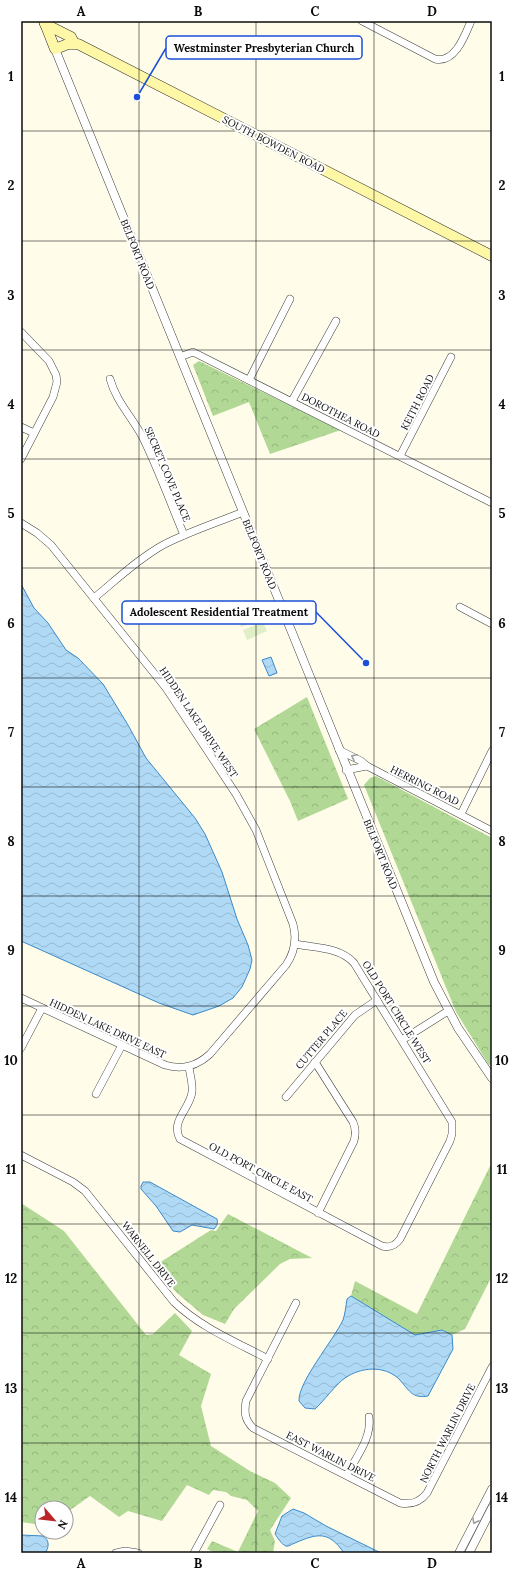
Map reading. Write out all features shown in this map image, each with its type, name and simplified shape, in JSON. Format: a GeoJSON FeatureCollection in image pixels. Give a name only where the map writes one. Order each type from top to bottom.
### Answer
{"type":"FeatureCollection","features":[{"type":"Feature","properties":{"kind":"main road","name":"SOUTH BOWDEN ROAD"},"geometry":{"type":"LineString","coordinates":[[44,23],[71,37],[74,43],[492,256]]}},
{"type":"Feature","properties":{"kind":"main road","name":"BELFORT ROAD"},"geometry":{"type":"LineString","coordinates":[[44,23],[55,49]]}},
{"type":"Feature","properties":{"kind":"main road"},"geometry":{"type":"LineString","coordinates":[[55,49],[74,43]]}},
{"type":"Feature","properties":{"kind":"street"},"geometry":{"type":"LineString","coordinates":[[362,21],[435,59],[441,60],[445,60],[456,50],[471,21]]}},
{"type":"Feature","properties":{"kind":"street","name":"BELFORT ROAD"},"geometry":{"type":"LineString","coordinates":[[55,49],[346,770],[431,975],[448,1011],[472,1050],[492,1078]]}},
{"type":"Feature","properties":{"kind":"street"},"geometry":{"type":"LineString","coordinates":[[249,380],[290,299]]}},
{"type":"Feature","properties":{"kind":"street"},"geometry":{"type":"LineString","coordinates":[[292,401],[336,321]]}},
{"type":"Feature","properties":{"kind":"street"},"geometry":{"type":"LineString","coordinates":[[21,332],[49,361],[56,375],[56,388],[21,459]]}},
{"type":"Feature","properties":{"kind":"street","name":"DOROTHEA ROAD"},"geometry":{"type":"LineString","coordinates":[[180,357],[193,352],[492,503]]}},
{"type":"Feature","properties":{"kind":"street","name":"KEITH ROAD"},"geometry":{"type":"LineString","coordinates":[[400,456],[451,357]]}},
{"type":"Feature","properties":{"kind":"street","name":"SECRET COVE PLACE"},"geometry":{"type":"LineString","coordinates":[[110,379],[114,393],[136,424],[151,454],[184,535]]}},
{"type":"Feature","properties":{"kind":"street"},"geometry":{"type":"LineString","coordinates":[[21,427],[34,434]]}},
{"type":"Feature","properties":{"kind":"street"},"geometry":{"type":"LineString","coordinates":[[94,598],[152,552],[184,535],[243,512]]}},
{"type":"Feature","properties":{"kind":"street","name":"HIDDEN LAKE DRIVE WEST"},"geometry":{"type":"LineString","coordinates":[[21,523],[37,533],[51,545],[166,688],[248,814],[267,856],[296,932],[295,944]]}},
{"type":"Feature","properties":{"kind":"street"},"geometry":{"type":"LineString","coordinates":[[460,607],[492,624]]}},
{"type":"Feature","properties":{"kind":"street","name":"HERRING ROAD"},"geometry":{"type":"LineString","coordinates":[[339,750],[492,831]]}},
{"type":"Feature","properties":{"kind":"street"},"geometry":{"type":"LineString","coordinates":[[461,814],[492,752]]}},
{"type":"Feature","properties":{"kind":"street"},"geometry":{"type":"LineString","coordinates":[[346,770],[367,766]]}},
{"type":"Feature","properties":{"kind":"street"},"geometry":{"type":"LineString","coordinates":[[189,1067],[198,1063],[210,1054],[286,965],[293,952],[295,944]]}},
{"type":"Feature","properties":{"kind":"street","name":"OLD PORT CIRCLE WEST"},"geometry":{"type":"LineString","coordinates":[[295,944],[345,954],[354,963],[450,1116],[453,1128],[450,1141],[400,1240]]}},
{"type":"Feature","properties":{"kind":"street","name":"HIDDEN LAKE DRIVE EAST"},"geometry":{"type":"LineString","coordinates":[[21,998],[165,1066],[173,1068],[189,1067]]}},
{"type":"Feature","properties":{"kind":"street","name":"CUTTER PLACE"},"geometry":{"type":"LineString","coordinates":[[286,1097],[355,1015],[377,1000]]}},
{"type":"Feature","properties":{"kind":"street"},"geometry":{"type":"LineString","coordinates":[[21,1048],[42,1008]]}},
{"type":"Feature","properties":{"kind":"street"},"geometry":{"type":"LineString","coordinates":[[402,1040],[448,1011]]}},
{"type":"Feature","properties":{"kind":"street"},"geometry":{"type":"LineString","coordinates":[[96,1094],[122,1045]]}},
{"type":"Feature","properties":{"kind":"street"},"geometry":{"type":"LineString","coordinates":[[315,1062],[356,1129],[354,1141],[318,1213]]}},
{"type":"Feature","properties":{"kind":"street","name":"OLD PORT CIRCLE EAST"},"geometry":{"type":"LineString","coordinates":[[189,1067],[192,1092],[177,1123],[176,1129],[180,1139],[382,1246],[393,1246],[400,1240]]}},
{"type":"Feature","properties":{"kind":"street","name":"WARNELL DRIVE"},"geometry":{"type":"LineString","coordinates":[[21,1155],[73,1182],[86,1191],[174,1302],[184,1312],[198,1322],[268,1358]]}},
{"type":"Feature","properties":{"kind":"street"},"geometry":{"type":"LineString","coordinates":[[268,1358],[296,1303]]}},
{"type":"Feature","properties":{"kind":"street","name":"EAST WARLIN DRIVE"},"geometry":{"type":"LineString","coordinates":[[268,1358],[246,1401],[245,1415],[248,1422],[254,1428],[400,1503],[415,1503]]}},
{"type":"Feature","properties":{"kind":"street","name":"NORTH WARLIN DRIVE"},"geometry":{"type":"LineString","coordinates":[[415,1503],[423,1499],[427,1493],[491,1369]]}},
{"type":"Feature","properties":{"kind":"street"},"geometry":{"type":"LineString","coordinates":[[347,1475],[368,1436],[370,1427],[369,1416]]}},
{"type":"Feature","properties":{"kind":"street"},"geometry":{"type":"LineString","coordinates":[[459,1553],[492,1489]]}},
{"type":"Feature","properties":{"kind":"street"},"geometry":{"type":"LineString","coordinates":[[194,1553],[220,1505]]}},
{"type":"Feature","properties":{"kind":"street"},"geometry":{"type":"LineString","coordinates":[[469,1553],[492,1508]]}},
{"type":"Feature","properties":{"kind":"street"},"geometry":{"type":"LineString","coordinates":[[116,1553],[125,1551],[138,1553]]}},
{"type":"Feature","properties":{"kind":"green space"},"geometry":{"type":"Polygon","coordinates":[[[199,361],[341,430],[270,454],[249,402],[213,416],[193,365],[199,361]]]}},
{"type":"Feature","properties":{"kind":"green space"},"geometry":{"type":"Polygon","coordinates":[[[258,609],[262,619],[241,627],[238,618],[258,609]]]}},
{"type":"Feature","properties":{"kind":"green space"},"geometry":{"type":"Polygon","coordinates":[[[263,622],[267,631],[247,640],[243,630],[263,622]]]}},
{"type":"Feature","properties":{"kind":"green space"},"geometry":{"type":"Polygon","coordinates":[[[307,697],[348,799],[298,821],[290,801],[254,729],[307,697]]]}},
{"type":"Feature","properties":{"kind":"green space"},"geometry":{"type":"Polygon","coordinates":[[[376,776],[492,838],[492,1064],[489,1065],[456,1012],[364,785],[370,778],[376,776]]]}},
{"type":"Feature","properties":{"kind":"green space"},"geometry":{"type":"Polygon","coordinates":[[[492,1162],[492,1276],[465,1329],[452,1335],[442,1330],[415,1336],[351,1296],[355,1281],[417,1314],[492,1162]]]}},
{"type":"Feature","properties":{"kind":"green space"},"geometry":{"type":"Polygon","coordinates":[[[21,1203],[64,1231],[146,1335],[153,1334],[175,1313],[192,1331],[179,1355],[211,1374],[201,1406],[211,1446],[250,1471],[275,1483],[291,1498],[270,1530],[275,1541],[273,1553],[215,1553],[207,1549],[212,1541],[238,1552],[258,1511],[247,1500],[231,1496],[226,1492],[213,1490],[209,1495],[187,1485],[162,1521],[128,1511],[119,1517],[90,1496],[74,1507],[74,1500],[34,1500],[34,1524],[21,1522],[21,1203]]]}},
{"type":"Feature","properties":{"kind":"green space"},"geometry":{"type":"Polygon","coordinates":[[[228,1214],[312,1258],[290,1259],[280,1264],[234,1309],[225,1324],[203,1315],[177,1293],[157,1271],[159,1263],[211,1230],[216,1231],[228,1214]]]}},
{"type":"Feature","properties":{"kind":"water"},"geometry":{"type":"Polygon","coordinates":[[[21,584],[34,608],[48,623],[66,650],[78,658],[103,684],[146,758],[195,818],[205,834],[222,872],[252,960],[250,969],[242,987],[233,998],[219,1006],[193,1015],[159,1003],[21,941],[21,584]]]}},
{"type":"Feature","properties":{"kind":"water"},"geometry":{"type":"Polygon","coordinates":[[[271,657],[277,673],[269,676],[262,660],[271,657]]]}},
{"type":"Feature","properties":{"kind":"water"},"geometry":{"type":"Polygon","coordinates":[[[143,1182],[150,1182],[217,1219],[216,1227],[214,1229],[192,1225],[180,1232],[173,1231],[156,1206],[141,1189],[143,1182]]]}},
{"type":"Feature","properties":{"kind":"water"},"geometry":{"type":"Polygon","coordinates":[[[351,1296],[415,1335],[442,1330],[452,1335],[453,1349],[428,1396],[423,1397],[414,1395],[393,1374],[386,1371],[372,1369],[351,1374],[345,1378],[315,1409],[305,1408],[299,1401],[304,1383],[343,1320],[347,1299],[351,1296]]]}},
{"type":"Feature","properties":{"kind":"water"},"geometry":{"type":"Polygon","coordinates":[[[293,1509],[304,1513],[326,1526],[381,1553],[344,1553],[333,1541],[322,1536],[310,1537],[289,1546],[284,1545],[275,1534],[282,1516],[293,1509]]]}},
{"type":"Feature","properties":{"kind":"water"},"geometry":{"type":"Polygon","coordinates":[[[21,1535],[34,1536],[34,1540],[47,1540],[48,1544],[45,1553],[21,1553],[21,1535]]]}},
{"type":"Feature","properties":{"kind":"place","name":"Westminster Presbyterian Church"},"geometry":{"type":"Point","coordinates":[137,97]}},
{"type":"Feature","properties":{"kind":"place","name":"Adolescent Residential Treatment"},"geometry":{"type":"Point","coordinates":[366,663]}}]}
